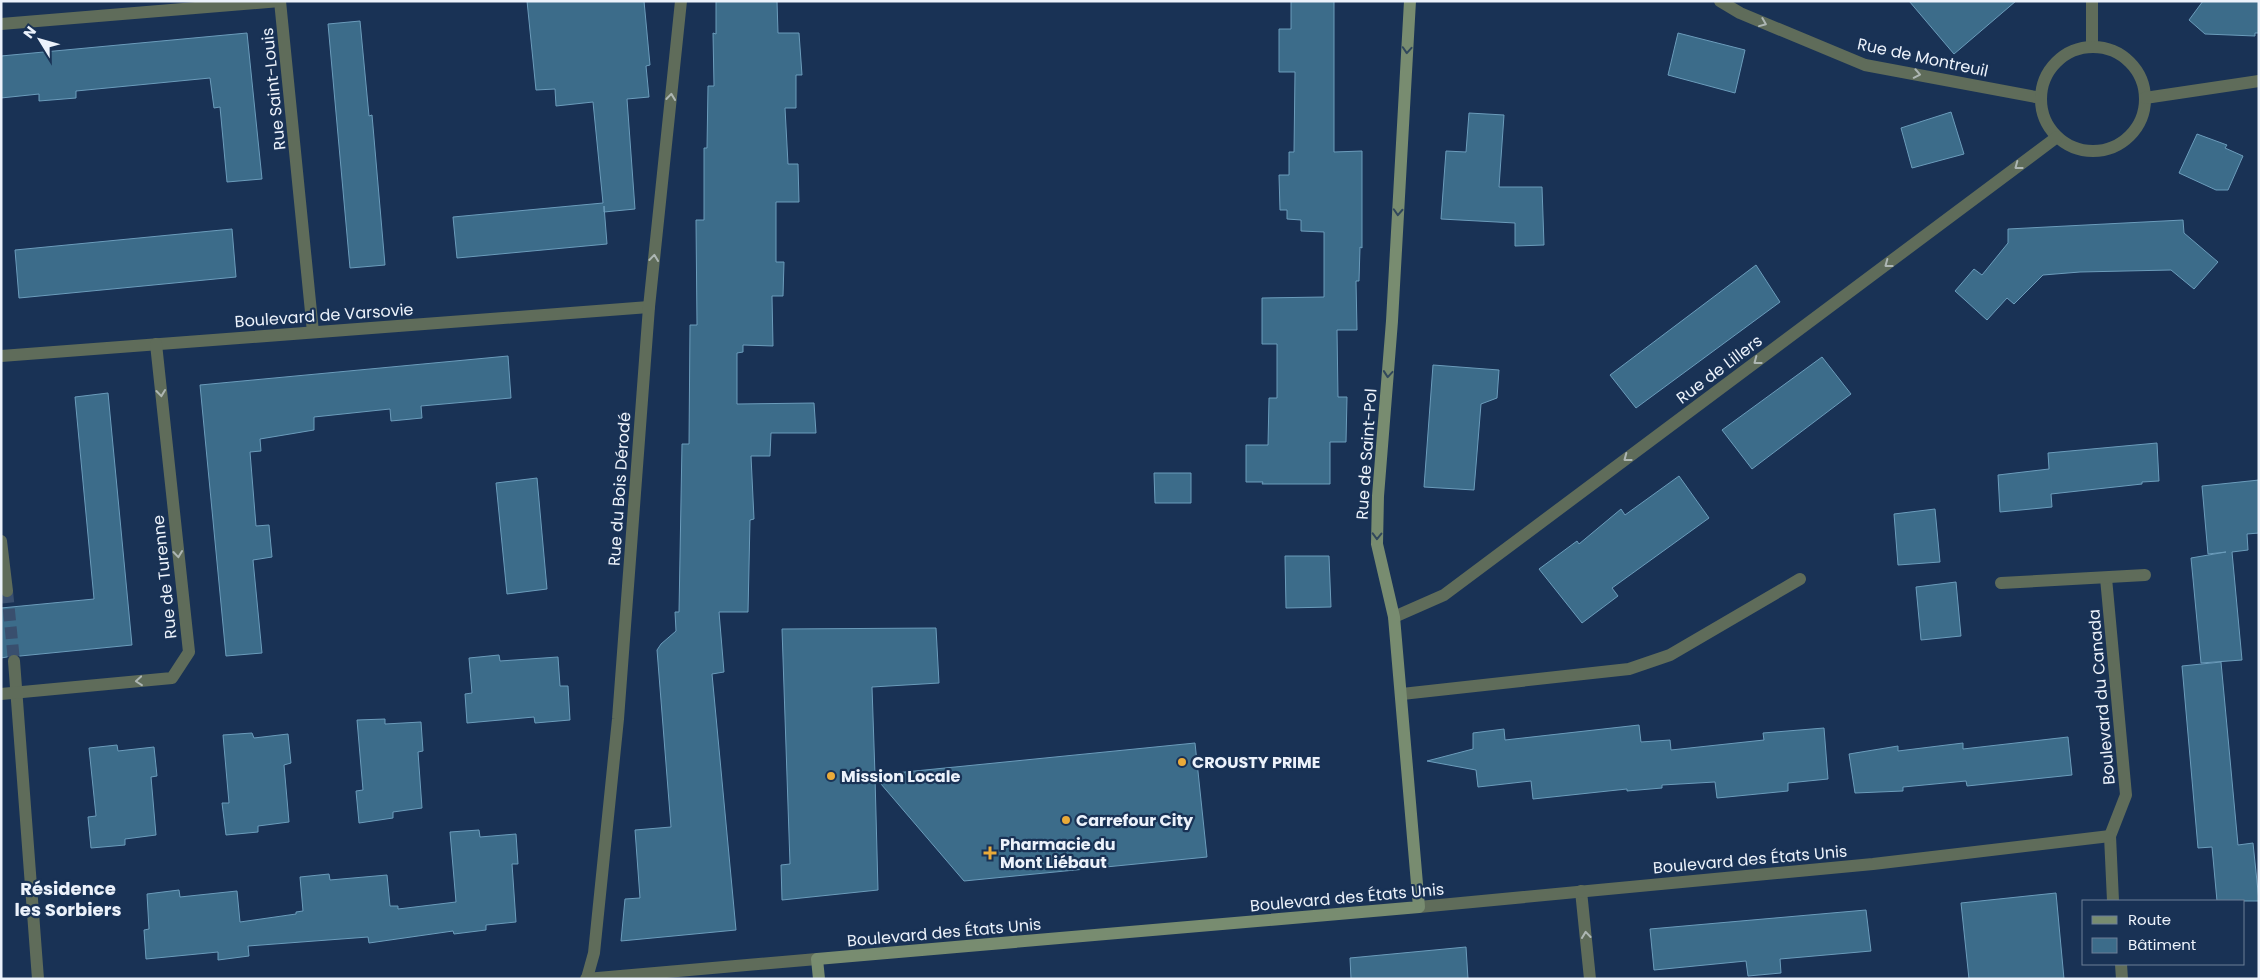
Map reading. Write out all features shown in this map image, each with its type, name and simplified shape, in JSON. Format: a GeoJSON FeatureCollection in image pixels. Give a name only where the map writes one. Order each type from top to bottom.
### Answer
{"type":"FeatureCollection","features":[{"type":"Feature","properties":{"kind":"street","name":"Rue Saint-Louis"},"geometry":{"type":"LineString","coordinates":[[1,24],[280,1],[313,332]]}},
{"type":"Feature","properties":{"kind":"street","name":"Rue du Bois Dérodé"},"geometry":{"type":"LineString","coordinates":[[586,979],[594,953],[618,719],[649,307],[681,1]]}},
{"type":"Feature","properties":{"kind":"street","name":"Rue de Saint-Pol"},"geometry":{"type":"LineString","coordinates":[[1410,1],[1377,544],[1394,617],[1419,907]]}},
{"type":"Feature","properties":{"kind":"street","name":"Rue de Montreuil"},"geometry":{"type":"LineString","coordinates":[[1720,1],[1740,13],[1865,65],[2040,98]]}},
{"type":"Feature","properties":{"kind":"street"},"geometry":{"type":"LineString","coordinates":[[2092,1],[2092,47]]}},
{"type":"Feature","properties":{"kind":"street"},"geometry":{"type":"LineString","coordinates":[[2092,47],[2108,49],[2122,56],[2134,66],[2142,83],[2145,98],[2140,122],[2127,139],[2111,148],[2094,152],[2076,149],[2057,137],[2046,122],[2040,98],[2044,81],[2052,67],[2063,56],[2092,47]]}},
{"type":"Feature","properties":{"kind":"street"},"geometry":{"type":"LineString","coordinates":[[2145,98],[2259,81]]}},
{"type":"Feature","properties":{"kind":"street","name":"Rue de Lillers"},"geometry":{"type":"LineString","coordinates":[[1394,617],[1444,595],[2057,137]]}},
{"type":"Feature","properties":{"kind":"street","name":"Boulevard de Varsovie"},"geometry":{"type":"LineString","coordinates":[[1,356],[649,307]]}},
{"type":"Feature","properties":{"kind":"street","name":"Rue de Turenne"},"geometry":{"type":"LineString","coordinates":[[17,692],[172,678],[189,652],[156,344]]}},
{"type":"Feature","properties":{"kind":"street"},"geometry":{"type":"LineString","coordinates":[[1,541],[6,591]]}},
{"type":"Feature","properties":{"kind":"street"},"geometry":{"type":"LineString","coordinates":[[2001,583],[2145,575]]}},
{"type":"Feature","properties":{"kind":"street","name":"Boulevard du Canada"},"geometry":{"type":"LineString","coordinates":[[2106,578],[2126,795],[2110,836],[2113,900]]}},
{"type":"Feature","properties":{"kind":"street"},"geometry":{"type":"LineString","coordinates":[[1402,694],[1629,669],[1670,656],[1800,579]]}},
{"type":"Feature","properties":{"kind":"street"},"geometry":{"type":"LineString","coordinates":[[14,661],[38,979]]}},
{"type":"Feature","properties":{"kind":"street"},"geometry":{"type":"LineString","coordinates":[[1,694],[17,692]]}},
{"type":"Feature","properties":{"kind":"street","name":"Boulevard des États Unis"},"geometry":{"type":"LineString","coordinates":[[586,979],[1419,907],[1874,864],[2110,836]]}},
{"type":"Feature","properties":{"kind":"street"},"geometry":{"type":"LineString","coordinates":[[1581,891],[1590,979]]}},
{"type":"Feature","properties":{"kind":"street"},"geometry":{"type":"LineString","coordinates":[[818,959],[819,979]]}},
{"type":"Feature","properties":{"kind":"street"},"geometry":{"type":"LineString","coordinates":[[2120,965],[2122,979]]}},
{"type":"Feature","properties":{"kind":"building"},"geometry":{"type":"Polygon","coordinates":[[[527,1],[644,1],[650,65],[646,66],[649,97],[627,99],[635,209],[604,212],[607,244],[457,258],[453,217],[603,203],[593,102],[556,106],[555,89],[536,90],[527,1]]]}},
{"type":"Feature","properties":{"kind":"building"},"geometry":{"type":"Polygon","coordinates":[[[716,1],[777,1],[778,33],[799,33],[802,75],[796,75],[796,108],[785,108],[788,164],[798,164],[799,202],[776,202],[776,262],[784,262],[783,296],[772,296],[773,346],[743,345],[743,352],[737,353],[737,404],[814,403],[816,433],[771,433],[770,456],[751,456],[754,519],[750,520],[748,612],[719,612],[724,672],[712,674],[736,930],[621,941],[625,899],[640,898],[635,830],[671,827],[657,650],[676,631],[675,612],[679,612],[682,444],[689,444],[690,325],[697,325],[696,220],[704,220],[704,148],[707,148],[708,86],[714,86],[713,33],[716,34],[716,1]]]}},
{"type":"Feature","properties":{"kind":"building"},"geometry":{"type":"Polygon","coordinates":[[[1291,1],[1334,1],[1334,152],[1362,151],[1362,248],[1360,247],[1359,281],[1356,281],[1357,330],[1337,330],[1338,397],[1347,397],[1346,442],[1330,442],[1330,484],[1262,484],[1263,482],[1246,482],[1246,445],[1268,445],[1269,398],[1277,398],[1277,344],[1262,344],[1262,298],[1324,297],[1324,232],[1301,231],[1301,220],[1287,219],[1287,210],[1280,210],[1279,175],[1289,175],[1289,152],[1294,152],[1295,72],[1279,72],[1279,29],[1291,29],[1291,1]]]}},
{"type":"Feature","properties":{"kind":"building"},"geometry":{"type":"Polygon","coordinates":[[[1909,1],[2016,1],[1954,54],[1909,1]]]}},
{"type":"Feature","properties":{"kind":"building"},"geometry":{"type":"Polygon","coordinates":[[[2203,1],[2259,1],[2259,33],[2255,33],[2255,36],[2205,34],[2189,20],[2203,1]]]}},
{"type":"Feature","properties":{"kind":"building"},"geometry":{"type":"Polygon","coordinates":[[[360,21],[369,116],[372,115],[385,265],[350,268],[328,24],[360,21]]]}},
{"type":"Feature","properties":{"kind":"building"},"geometry":{"type":"Polygon","coordinates":[[[247,33],[262,179],[227,182],[220,107],[214,108],[210,78],[76,91],[76,98],[39,101],[39,94],[1,98],[1,56],[247,33]]]}},
{"type":"Feature","properties":{"kind":"building"},"geometry":{"type":"Polygon","coordinates":[[[1678,33],[1745,50],[1735,93],[1668,75],[1678,33]]]}},
{"type":"Feature","properties":{"kind":"building"},"geometry":{"type":"Polygon","coordinates":[[[1951,112],[1964,154],[1912,168],[1901,128],[1951,112]]]}},
{"type":"Feature","properties":{"kind":"building"},"geometry":{"type":"Polygon","coordinates":[[[1469,113],[1504,115],[1499,187],[1542,187],[1544,245],[1515,246],[1515,223],[1441,219],[1446,151],[1466,152],[1469,113]]]}},
{"type":"Feature","properties":{"kind":"building"},"geometry":{"type":"Polygon","coordinates":[[[2197,134],[2227,145],[2225,148],[2243,156],[2228,190],[2216,190],[2179,173],[2197,134]]]}},
{"type":"Feature","properties":{"kind":"building"},"geometry":{"type":"Polygon","coordinates":[[[2183,220],[2184,233],[2218,262],[2194,289],[2171,270],[2080,272],[2043,275],[2014,304],[2007,298],[1987,320],[1955,291],[1974,269],[1982,275],[2008,243],[2008,229],[2183,220]]]}},
{"type":"Feature","properties":{"kind":"building"},"geometry":{"type":"Polygon","coordinates":[[[232,229],[236,277],[19,298],[15,250],[232,229]]]}},
{"type":"Feature","properties":{"kind":"building"},"geometry":{"type":"Polygon","coordinates":[[[1756,265],[1780,302],[1636,408],[1610,375],[1756,265]]]}},
{"type":"Feature","properties":{"kind":"building"},"geometry":{"type":"Polygon","coordinates":[[[508,356],[511,398],[421,406],[422,418],[391,421],[390,409],[314,417],[314,430],[260,439],[261,451],[250,452],[256,526],[269,525],[272,557],[253,560],[262,653],[226,656],[200,385],[508,356]]]}},
{"type":"Feature","properties":{"kind":"building"},"geometry":{"type":"Polygon","coordinates":[[[1822,357],[1851,394],[1752,469],[1722,430],[1822,357]]]}},
{"type":"Feature","properties":{"kind":"building"},"geometry":{"type":"Polygon","coordinates":[[[1433,365],[1499,370],[1497,398],[1481,404],[1474,490],[1424,487],[1433,365]]]}},
{"type":"Feature","properties":{"kind":"building"},"geometry":{"type":"Polygon","coordinates":[[[108,393],[132,645],[20,656],[13,653],[1,658],[1,608],[94,599],[75,397],[108,393]]]}},
{"type":"Feature","properties":{"kind":"building"},"geometry":{"type":"Polygon","coordinates":[[[2157,443],[2159,481],[2051,494],[2052,507],[2000,512],[1998,475],[2049,469],[2048,453],[2157,443]]]}},
{"type":"Feature","properties":{"kind":"building"},"geometry":{"type":"Polygon","coordinates":[[[1154,473],[1191,473],[1191,503],[1155,503],[1154,473]]]}},
{"type":"Feature","properties":{"kind":"building"},"geometry":{"type":"Polygon","coordinates":[[[1679,476],[1709,518],[1612,588],[1618,596],[1582,623],[1539,569],[1577,541],[1579,544],[1621,509],[1625,515],[1679,476]]]}},
{"type":"Feature","properties":{"kind":"building"},"geometry":{"type":"Polygon","coordinates":[[[537,478],[547,589],[507,594],[496,483],[537,478]]]}},
{"type":"Feature","properties":{"kind":"building"},"geometry":{"type":"Polygon","coordinates":[[[2259,480],[2259,533],[2247,534],[2248,550],[2232,552],[2242,660],[2201,663],[2191,558],[2226,552],[2208,554],[2202,486],[2259,480]]]}},
{"type":"Feature","properties":{"kind":"building"},"geometry":{"type":"Polygon","coordinates":[[[1935,509],[1940,562],[1898,565],[1894,514],[1935,509]]]}},
{"type":"Feature","properties":{"kind":"building"},"geometry":{"type":"Polygon","coordinates":[[[1285,556],[1329,556],[1331,607],[1286,608],[1285,556]]]}},
{"type":"Feature","properties":{"kind":"building"},"geometry":{"type":"Polygon","coordinates":[[[1956,582],[1961,636],[1921,640],[1916,587],[1956,582]]]}},
{"type":"Feature","properties":{"kind":"building"},"geometry":{"type":"Polygon","coordinates":[[[936,628],[939,683],[872,687],[875,775],[1195,743],[1207,857],[964,881],[875,777],[878,890],[782,900],[781,865],[790,864],[782,629],[936,628]]]}},
{"type":"Feature","properties":{"kind":"building"},"geometry":{"type":"Polygon","coordinates":[[[499,655],[500,661],[558,657],[560,686],[568,686],[570,720],[535,723],[534,717],[467,723],[465,694],[472,693],[469,658],[499,655]]]}},
{"type":"Feature","properties":{"kind":"building"},"geometry":{"type":"Polygon","coordinates":[[[2221,662],[2238,845],[2253,843],[2259,901],[2217,900],[2212,847],[2198,848],[2182,666],[2221,662]]]}},
{"type":"Feature","properties":{"kind":"building"},"geometry":{"type":"Polygon","coordinates":[[[385,719],[385,724],[421,722],[423,751],[418,752],[422,808],[393,812],[393,818],[359,823],[356,791],[363,790],[357,720],[385,719]]]}},
{"type":"Feature","properties":{"kind":"building"},"geometry":{"type":"Polygon","coordinates":[[[1639,725],[1641,742],[1670,740],[1671,750],[1764,740],[1763,733],[1824,728],[1828,779],[1788,783],[1788,791],[1717,798],[1715,782],[1662,785],[1662,788],[1627,791],[1627,789],[1533,799],[1531,781],[1478,787],[1476,770],[1427,761],[1473,749],[1473,733],[1504,729],[1505,740],[1639,725]]]}},
{"type":"Feature","properties":{"kind":"building"},"geometry":{"type":"Polygon","coordinates":[[[252,733],[254,738],[288,734],[291,763],[284,765],[289,822],[258,826],[258,832],[226,835],[222,803],[229,803],[223,735],[252,733]]]}},
{"type":"Feature","properties":{"kind":"building"},"geometry":{"type":"Polygon","coordinates":[[[2068,737],[2072,775],[1967,786],[1966,781],[1903,787],[1903,791],[1855,793],[1849,754],[1898,746],[1898,751],[1963,743],[1963,749],[2068,737]]]}},
{"type":"Feature","properties":{"kind":"building"},"geometry":{"type":"Polygon","coordinates":[[[117,745],[118,751],[154,747],[157,776],[151,777],[156,835],[125,839],[125,845],[91,848],[88,817],[96,816],[89,748],[117,745]]]}},
{"type":"Feature","properties":{"kind":"building"},"geometry":{"type":"Polygon","coordinates":[[[479,830],[480,837],[516,834],[518,864],[512,864],[516,922],[486,925],[486,930],[454,934],[453,931],[369,943],[368,937],[248,946],[249,956],[218,960],[218,952],[146,959],[144,930],[149,929],[147,894],[179,890],[180,897],[237,891],[240,922],[296,914],[296,912],[303,911],[300,877],[329,874],[330,880],[387,875],[390,906],[398,906],[398,909],[456,902],[450,832],[479,830]]]}},
{"type":"Feature","properties":{"kind":"building"},"geometry":{"type":"Polygon","coordinates":[[[2056,893],[2064,979],[1969,979],[1961,903],[2056,893]]]}},
{"type":"Feature","properties":{"kind":"building"},"geometry":{"type":"Polygon","coordinates":[[[1866,910],[1871,951],[1780,959],[1781,973],[1748,976],[1746,961],[1654,970],[1650,929],[1866,910]]]}},
{"type":"Feature","properties":{"kind":"building"},"geometry":{"type":"Polygon","coordinates":[[[1466,947],[1468,979],[1351,979],[1350,958],[1466,947]]]}},
{"type":"Feature","properties":{"kind":"tunnel"},"geometry":{"type":"LineString","coordinates":[[7,591],[14,661]]}},
{"type":"Feature","properties":{"kind":"place","name":"CROUSTY PRIME"},"geometry":{"type":"Point","coordinates":[1182,762]}},
{"type":"Feature","properties":{"kind":"place","name":"Mission Locale"},"geometry":{"type":"Point","coordinates":[831,776]}},
{"type":"Feature","properties":{"kind":"place","name":"Carrefour City"},"geometry":{"type":"Point","coordinates":[1066,820]}},
{"type":"Feature","properties":{"kind":"place","name":"Pharmacie du Mont Liébaut"},"geometry":{"type":"Point","coordinates":[990,853]}},
{"type":"Feature","properties":{"kind":"district","name":"Résidence les Sorbiers"},"geometry":{"type":"Point","coordinates":[68,900]}}]}
